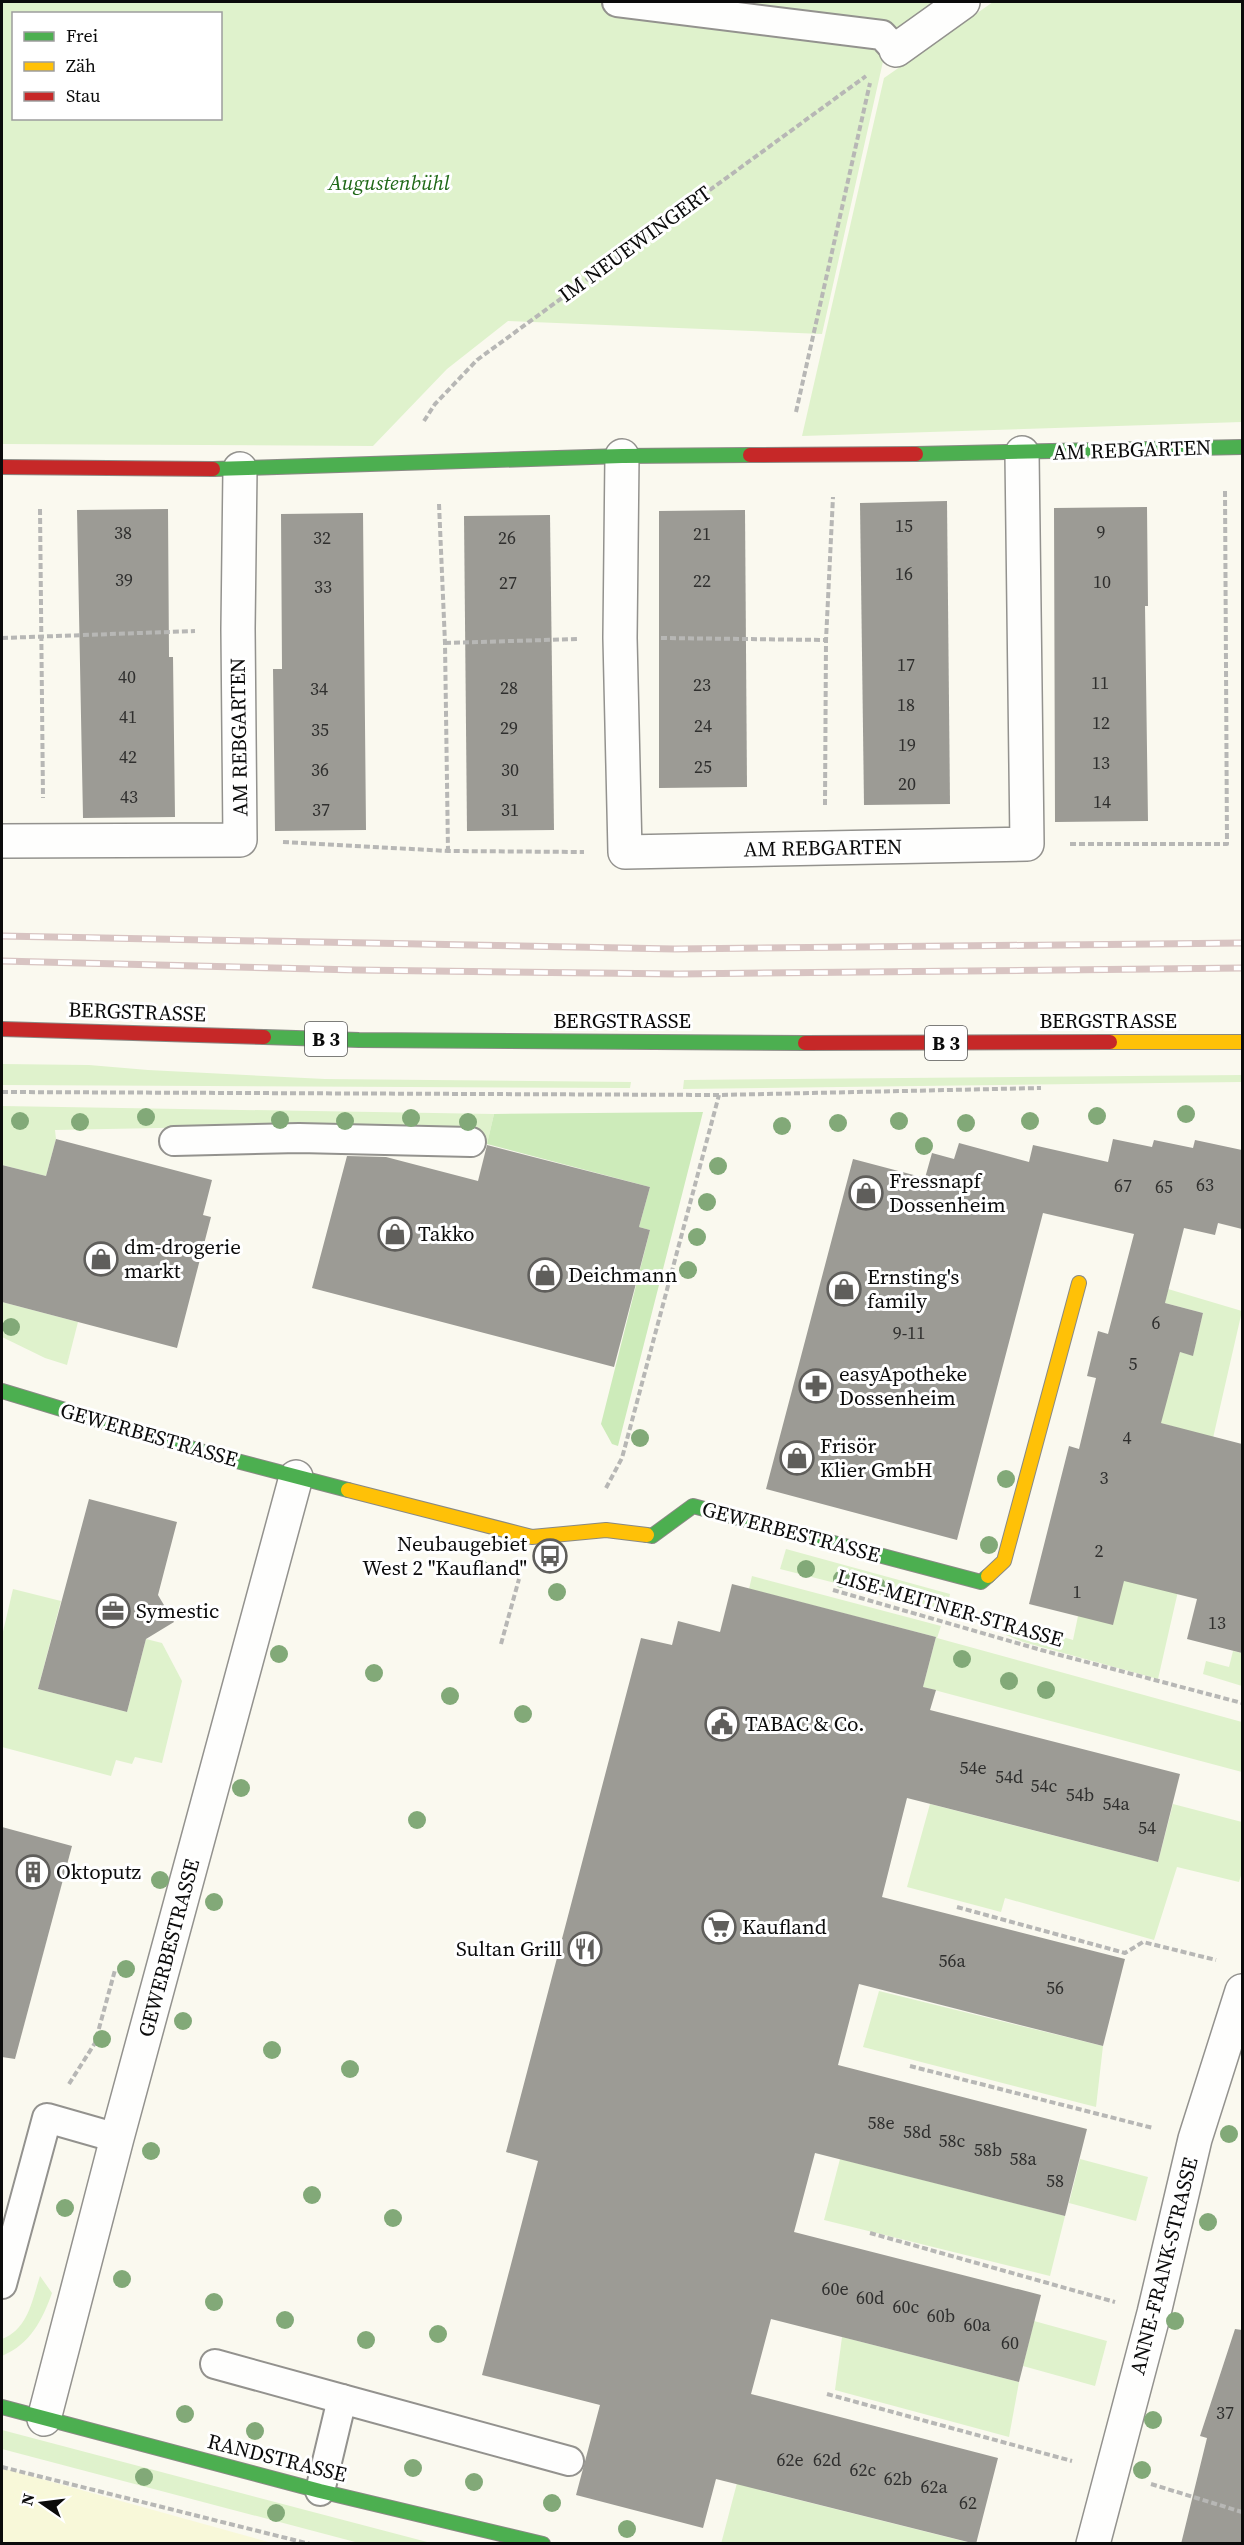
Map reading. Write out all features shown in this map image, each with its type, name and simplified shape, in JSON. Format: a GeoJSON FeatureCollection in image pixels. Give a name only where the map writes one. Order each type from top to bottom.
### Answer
{"type":"FeatureCollection","features":[{"type":"Feature","properties":{"kind":"street"},"geometry":{"type":"LineString","coordinates":[[885,60],[963,2]]}},
{"type":"Feature","properties":{"kind":"street","name":"AM REBGARTEN"},"geometry":{"type":"LineString","coordinates":[[2,467],[240,469],[622,456],[1022,453],[1242,447]]}},
{"type":"Feature","properties":{"kind":"street","name":"AM REBGARTEN"},"geometry":{"type":"LineString","coordinates":[[625,852],[1028,844],[1022,453]]}},
{"type":"Feature","properties":{"kind":"street"},"geometry":{"type":"LineString","coordinates":[[622,456],[620,638],[625,852]]}},
{"type":"Feature","properties":{"kind":"street","name":"AM REBGARTEN"},"geometry":{"type":"LineString","coordinates":[[2,841],[240,840],[238,629],[240,469]]}},
{"type":"Feature","properties":{"kind":"street","name":"BERGSTRASSE"},"geometry":{"type":"LineString","coordinates":[[2,1029],[371,1041],[1242,1042]]}},
{"type":"Feature","properties":{"kind":"street","name":"GEWERBESTRASSE"},"geometry":{"type":"LineString","coordinates":[[2,1391],[210,1454],[532,1536],[606,1530],[652,1536],[693,1506],[981,1582],[1004,1561],[1079,1283]]}},
{"type":"Feature","properties":{"kind":"street","name":"GEWERBESTRASSE"},"geometry":{"type":"LineString","coordinates":[[44,2419],[117,2138],[296,1477]]}},
{"type":"Feature","properties":{"kind":"street","name":"ANNE-FRANK-STRASSE"},"geometry":{"type":"LineString","coordinates":[[1093,2544],[1154,2313],[1195,2139],[1242,1991]]}},
{"type":"Feature","properties":{"kind":"street","name":"RANDSTRASSE"},"geometry":{"type":"LineString","coordinates":[[2,2407],[320,2491],[543,2544]]}},
{"type":"Feature","properties":{"kind":"lane"},"geometry":{"type":"LineString","coordinates":[[617,2],[882,35],[885,60]]}},
{"type":"Feature","properties":{"kind":"lane"},"geometry":{"type":"LineString","coordinates":[[174,1141],[299,1138],[471,1142]]}},
{"type":"Feature","properties":{"kind":"lane"},"geometry":{"type":"LineString","coordinates":[[2,2284],[47,2118],[117,2138]]}},
{"type":"Feature","properties":{"kind":"lane"},"geometry":{"type":"LineString","coordinates":[[215,2364],[569,2461]]}},
{"type":"Feature","properties":{"kind":"lane"},"geometry":{"type":"LineString","coordinates":[[320,2491],[342,2399]]}},
{"type":"Feature","properties":{"kind":"path"},"geometry":{"type":"LineString","coordinates":[[788,454],[802,380],[885,60]]}},
{"type":"Feature","properties":{"kind":"path","name":"IM NEUEWINGERT"},"geometry":{"type":"LineString","coordinates":[[397,462],[435,404],[477,360],[885,60]]}},
{"type":"Feature","properties":{"kind":"path"},"geometry":{"type":"LineString","coordinates":[[1028,844],[1227,844],[1225,448]]}},
{"type":"Feature","properties":{"kind":"path"},"geometry":{"type":"LineString","coordinates":[[825,848],[826,640],[835,454]]}},
{"type":"Feature","properties":{"kind":"path"},"geometry":{"type":"LineString","coordinates":[[437,464],[445,643],[448,851]]}},
{"type":"Feature","properties":{"kind":"path"},"geometry":{"type":"LineString","coordinates":[[39,467],[44,841]]}},
{"type":"Feature","properties":{"kind":"path"},"geometry":{"type":"LineString","coordinates":[[2,638],[40,639],[238,629]]}},
{"type":"Feature","properties":{"kind":"path"},"geometry":{"type":"LineString","coordinates":[[240,840],[448,851],[625,852]]}},
{"type":"Feature","properties":{"kind":"path"},"geometry":{"type":"LineString","coordinates":[[2,1092],[719,1095],[1043,1088]]}},
{"type":"Feature","properties":{"kind":"path"},"geometry":{"type":"LineString","coordinates":[[603,1494],[622,1458],[719,1095]]}},
{"type":"Feature","properties":{"kind":"path"},"geometry":{"type":"LineString","coordinates":[[501,1644],[532,1536]]}},
{"type":"Feature","properties":{"kind":"path","name":"LISE-MEITNER-STRASSE"},"geometry":{"type":"LineString","coordinates":[[830,1590],[1041,1650],[1242,1703]]}},
{"type":"Feature","properties":{"kind":"path"},"geometry":{"type":"LineString","coordinates":[[957,1907],[1125,1953],[1143,1942],[1220,1961]]}},
{"type":"Feature","properties":{"kind":"path"},"geometry":{"type":"LineString","coordinates":[[910,2066],[1195,2139]]}},
{"type":"Feature","properties":{"kind":"path"},"geometry":{"type":"LineString","coordinates":[[870,2233],[1154,2313]]}},
{"type":"Feature","properties":{"kind":"path"},"geometry":{"type":"LineString","coordinates":[[827,2394],[1113,2473],[1242,2512]]}},
{"type":"Feature","properties":{"kind":"path"},"geometry":{"type":"LineString","coordinates":[[2,2467],[310,2544]]}},
{"type":"Feature","properties":{"kind":"green space","name":"Augustenbühl"},"geometry":{"type":"Polygon","coordinates":[[[2,2],[947,2],[886,48],[822,334],[508,321],[447,369],[373,446],[2,444],[2,2]]]}},
{"type":"Feature","properties":{"kind":"green space"},"geometry":{"type":"Polygon","coordinates":[[[993,2],[1242,2],[1242,422],[802,436],[884,78],[993,2]]]}},
{"type":"Feature","properties":{"kind":"green space"},"geometry":{"type":"Polygon","coordinates":[[[2,1064],[89,1065],[325,1079],[631,1082],[630,1088],[2,1085],[2,1064]]]}},
{"type":"Feature","properties":{"kind":"green space"},"geometry":{"type":"Polygon","coordinates":[[[1242,1075],[1242,1082],[683,1089],[684,1080],[1242,1075]]]}},
{"type":"Feature","properties":{"kind":"green space"},"geometry":{"type":"Polygon","coordinates":[[[2,1106],[494,1114],[487,1144],[363,1130],[211,1127],[55,1130],[56,1139],[46,1176],[2,1165],[2,1106]]]}},
{"type":"Feature","properties":{"kind":"green space"},"geometry":{"type":"Polygon","coordinates":[[[703,1112],[618,1446],[612,1444],[601,1424],[650,1230],[639,1227],[650,1187],[487,1144],[494,1114],[703,1112]]]}},
{"type":"Feature","properties":{"kind":"green space"},"geometry":{"type":"Polygon","coordinates":[[[1168,1289],[1242,1311],[1158,1679],[1023,1642],[1006,1635],[1010,1621],[1073,1640],[1078,1616],[1124,1581],[1175,1427],[1140,1417],[1133,1388],[1168,1396],[1180,1352],[1193,1355],[1203,1313],[1165,1303],[1168,1289]]]}},
{"type":"Feature","properties":{"kind":"green space"},"geometry":{"type":"Polygon","coordinates":[[[2,1302],[78,1322],[67,1365],[45,1358],[2,1337],[2,1302]]]}},
{"type":"Feature","properties":{"kind":"green space"},"geometry":{"type":"Polygon","coordinates":[[[786,1549],[950,1594],[946,1611],[780,1569],[786,1549]]]}},
{"type":"Feature","properties":{"kind":"green space"},"geometry":{"type":"Polygon","coordinates":[[[752,1576],[941,1626],[937,1638],[1242,1722],[1242,1772],[923,1687],[936,1637],[749,1589],[752,1576]]]}},
{"type":"Feature","properties":{"kind":"green space"},"geometry":{"type":"Polygon","coordinates":[[[13,1589],[61,1601],[38,1689],[127,1712],[146,1639],[162,1643],[182,1681],[162,1763],[135,1757],[132,1764],[116,1760],[111,1776],[2,1747],[2,1636],[13,1589]]]}},
{"type":"Feature","properties":{"kind":"green space"},"geometry":{"type":"Polygon","coordinates":[[[1233,1651],[1242,1653],[1242,1686],[1203,1674],[1206,1661],[1229,1667],[1233,1651]]]}},
{"type":"Feature","properties":{"kind":"green space"},"geometry":{"type":"Polygon","coordinates":[[[930,1804],[1158,1862],[1173,1804],[1242,1822],[1242,1872],[1239,1882],[1177,1867],[1154,1940],[1005,1898],[1001,1912],[907,1887],[930,1804]]]}},
{"type":"Feature","properties":{"kind":"green space"},"geometry":{"type":"Polygon","coordinates":[[[879,1991],[1103,2046],[1096,2107],[863,2047],[879,1991]]]}},
{"type":"Feature","properties":{"kind":"green space"},"geometry":{"type":"Polygon","coordinates":[[[840,2159],[1065,2216],[1050,2276],[824,2220],[840,2159]]]}},
{"type":"Feature","properties":{"kind":"green space"},"geometry":{"type":"Polygon","coordinates":[[[1080,2159],[1148,2177],[1136,2221],[1069,2203],[1080,2159]]]}},
{"type":"Feature","properties":{"kind":"green space"},"geometry":{"type":"Polygon","coordinates":[[[40,2276],[52,2293],[44,2313],[27,2338],[2,2356],[2,2339],[18,2328],[28,2313],[40,2276]]]}},
{"type":"Feature","properties":{"kind":"green space"},"geometry":{"type":"Polygon","coordinates":[[[1034,2321],[1107,2341],[1095,2386],[1023,2366],[1034,2321]]]}},
{"type":"Feature","properties":{"kind":"green space"},"geometry":{"type":"Polygon","coordinates":[[[842,2337],[1019,2382],[1009,2437],[835,2390],[842,2337]]]}},
{"type":"Feature","properties":{"kind":"green space"},"geometry":{"type":"Polygon","coordinates":[[[753,2422],[763,2491],[971,2543],[721,2544],[753,2422]]]}},
{"type":"Feature","properties":{"kind":"green space"},"geometry":{"type":"Polygon","coordinates":[[[2,2430],[431,2543],[359,2543],[2,2449],[2,2430]]]}},
{"type":"Feature","properties":{"kind":"green space"},"geometry":{"type":"Polygon","coordinates":[[[2,2468],[272,2543],[2,2543],[2,2468]]]}},
{"type":"Feature","properties":{"kind":"building"},"geometry":{"type":"Polygon","coordinates":[[[947,501],[950,804],[864,805],[860,503],[947,501]]]}},
{"type":"Feature","properties":{"kind":"building"},"geometry":{"type":"Polygon","coordinates":[[[1147,507],[1148,606],[1145,606],[1148,821],[1055,822],[1054,508],[1147,507]]]}},
{"type":"Feature","properties":{"kind":"building"},"geometry":{"type":"Polygon","coordinates":[[[168,509],[169,657],[173,657],[175,817],[83,818],[77,510],[168,509]]]}},
{"type":"Feature","properties":{"kind":"building"},"geometry":{"type":"Polygon","coordinates":[[[745,510],[747,787],[659,788],[659,511],[745,510]]]}},
{"type":"Feature","properties":{"kind":"building"},"geometry":{"type":"Polygon","coordinates":[[[363,513],[366,830],[275,831],[273,669],[282,669],[281,514],[363,513]]]}},
{"type":"Feature","properties":{"kind":"building"},"geometry":{"type":"Polygon","coordinates":[[[550,515],[554,830],[467,831],[464,516],[550,515]]]}},
{"type":"Feature","properties":{"kind":"building","name":"dm-drogerie markt"},"geometry":{"type":"Polygon","coordinates":[[[56,1139],[212,1180],[203,1215],[211,1217],[177,1348],[2,1302],[2,1165],[46,1176],[56,1139]]]}},
{"type":"Feature","properties":{"kind":"building"},"geometry":{"type":"Polygon","coordinates":[[[1113,1139],[1152,1147],[1154,1140],[1193,1148],[1195,1140],[1242,1150],[1242,1229],[1218,1223],[1215,1235],[1184,1228],[1165,1303],[1203,1313],[1193,1356],[1180,1352],[1161,1423],[1242,1444],[1242,1653],[1187,1639],[1197,1599],[1124,1581],[1113,1625],[1029,1604],[1069,1446],[1079,1449],[1096,1378],[1087,1376],[1098,1331],[1108,1334],[1134,1234],[1043,1213],[957,1540],[766,1489],[853,1159],[925,1178],[932,1153],[954,1159],[959,1143],[1029,1162],[1033,1145],[1108,1162],[1113,1139]]]}},
{"type":"Feature","properties":{"kind":"building","name":"Deichmann"},"geometry":{"type":"Polygon","coordinates":[[[487,1145],[650,1187],[639,1227],[650,1230],[614,1367],[312,1288],[347,1156],[386,1157],[478,1181],[487,1145]]]}},
{"type":"Feature","properties":{"kind":"building","name":"Symestic"},"geometry":{"type":"Polygon","coordinates":[[[89,1499],[177,1522],[158,1595],[174,1622],[146,1639],[127,1712],[38,1689],[89,1499]]]}},
{"type":"Feature","properties":{"kind":"building","name":"Kaufland"},"geometry":{"type":"Polygon","coordinates":[[[732,1584],[936,1637],[923,1687],[936,1690],[930,1710],[1180,1774],[1158,1862],[907,1798],[882,1897],[1125,1959],[1103,2046],[859,1984],[838,2065],[1087,2129],[1065,2216],[815,2153],[794,2232],[1041,2295],[1019,2382],[771,2319],[751,2394],[998,2458],[976,2544],[716,2479],[703,2528],[576,2495],[600,2405],[482,2375],[538,2161],[506,2152],[641,1638],[672,1645],[678,1621],[720,1632],[732,1584]]]}},
{"type":"Feature","properties":{"kind":"building"},"geometry":{"type":"Polygon","coordinates":[[[2,1827],[72,1846],[15,2059],[2,2057],[2,1827]]]}},
{"type":"Feature","properties":{"kind":"building"},"geometry":{"type":"Polygon","coordinates":[[[1235,2329],[1242,2330],[1242,2544],[1181,2544],[1207,2438],[1200,2436],[1235,2329]]]}},
{"type":"Feature","properties":{"kind":"railway"},"geometry":{"type":"LineString","coordinates":[[2,936],[675,949],[1242,943]]}},
{"type":"Feature","properties":{"kind":"railway"},"geometry":{"type":"LineString","coordinates":[[2,961],[356,970],[679,974],[1242,968]]}},
{"type":"Feature","properties":{"kind":"traffic: fast"},"geometry":{"type":"LineString","coordinates":[[916,454],[1242,447]]}},
{"type":"Feature","properties":{"kind":"traffic: fast"},"geometry":{"type":"LineString","coordinates":[[213,469],[622,456],[750,455]]}},
{"type":"Feature","properties":{"kind":"traffic: fast"},"geometry":{"type":"LineString","coordinates":[[264,1037],[359,1040],[805,1043]]}},
{"type":"Feature","properties":{"kind":"traffic: fast"},"geometry":{"type":"LineString","coordinates":[[2,1391],[210,1454],[348,1490]]}},
{"type":"Feature","properties":{"kind":"traffic: fast"},"geometry":{"type":"LineString","coordinates":[[647,1535],[652,1536],[693,1506],[981,1582],[988,1576]]}},
{"type":"Feature","properties":{"kind":"traffic: fast"},"geometry":{"type":"LineString","coordinates":[[2,2407],[320,2491],[543,2544]]}},
{"type":"Feature","properties":{"kind":"traffic: slow"},"geometry":{"type":"LineString","coordinates":[[1110,1042],[1242,1042]]}},
{"type":"Feature","properties":{"kind":"traffic: slow"},"geometry":{"type":"LineString","coordinates":[[988,1576],[1004,1561],[1079,1283]]}},
{"type":"Feature","properties":{"kind":"traffic: slow"},"geometry":{"type":"LineString","coordinates":[[348,1490],[532,1537],[606,1530],[647,1535]]}},
{"type":"Feature","properties":{"kind":"traffic: jam"},"geometry":{"type":"LineString","coordinates":[[750,455],[916,454]]}},
{"type":"Feature","properties":{"kind":"traffic: jam"},"geometry":{"type":"LineString","coordinates":[[2,467],[213,469]]}},
{"type":"Feature","properties":{"kind":"traffic: jam"},"geometry":{"type":"LineString","coordinates":[[2,1029],[264,1037]]}},
{"type":"Feature","properties":{"kind":"traffic: jam"},"geometry":{"type":"LineString","coordinates":[[805,1043],[1110,1042]]}},
{"type":"Feature","properties":{"kind":"place","name":"Fressnapf Dossenheim"},"geometry":{"type":"Point","coordinates":[866,1193]}},
{"type":"Feature","properties":{"kind":"place","name":"Takko"},"geometry":{"type":"Point","coordinates":[395,1234]}},
{"type":"Feature","properties":{"kind":"place","name":"dm-drogerie markt"},"geometry":{"type":"Point","coordinates":[101,1259]}},
{"type":"Feature","properties":{"kind":"place","name":"Deichmann"},"geometry":{"type":"Point","coordinates":[545,1275]}},
{"type":"Feature","properties":{"kind":"place","name":"Ernsting's family"},"geometry":{"type":"Point","coordinates":[844,1289]}},
{"type":"Feature","properties":{"kind":"place","name":"easyApotheke Dossenheim"},"geometry":{"type":"Point","coordinates":[816,1386]}},
{"type":"Feature","properties":{"kind":"place","name":"Frisör Klier GmbH"},"geometry":{"type":"Point","coordinates":[797,1458]}},
{"type":"Feature","properties":{"kind":"place","name":"Neubaugebiet West 2 \"Kaufland\""},"geometry":{"type":"Point","coordinates":[550,1556]}},
{"type":"Feature","properties":{"kind":"place","name":"Symestic"},"geometry":{"type":"Point","coordinates":[113,1611]}},
{"type":"Feature","properties":{"kind":"place","name":"TABAC & Co."},"geometry":{"type":"Point","coordinates":[722,1724]}},
{"type":"Feature","properties":{"kind":"place","name":"Oktoputz"},"geometry":{"type":"Point","coordinates":[33,1872]}},
{"type":"Feature","properties":{"kind":"place","name":"Kaufland"},"geometry":{"type":"Point","coordinates":[719,1927]}},
{"type":"Feature","properties":{"kind":"place","name":"Sultan Grill"},"geometry":{"type":"Point","coordinates":[585,1949]}}]}
